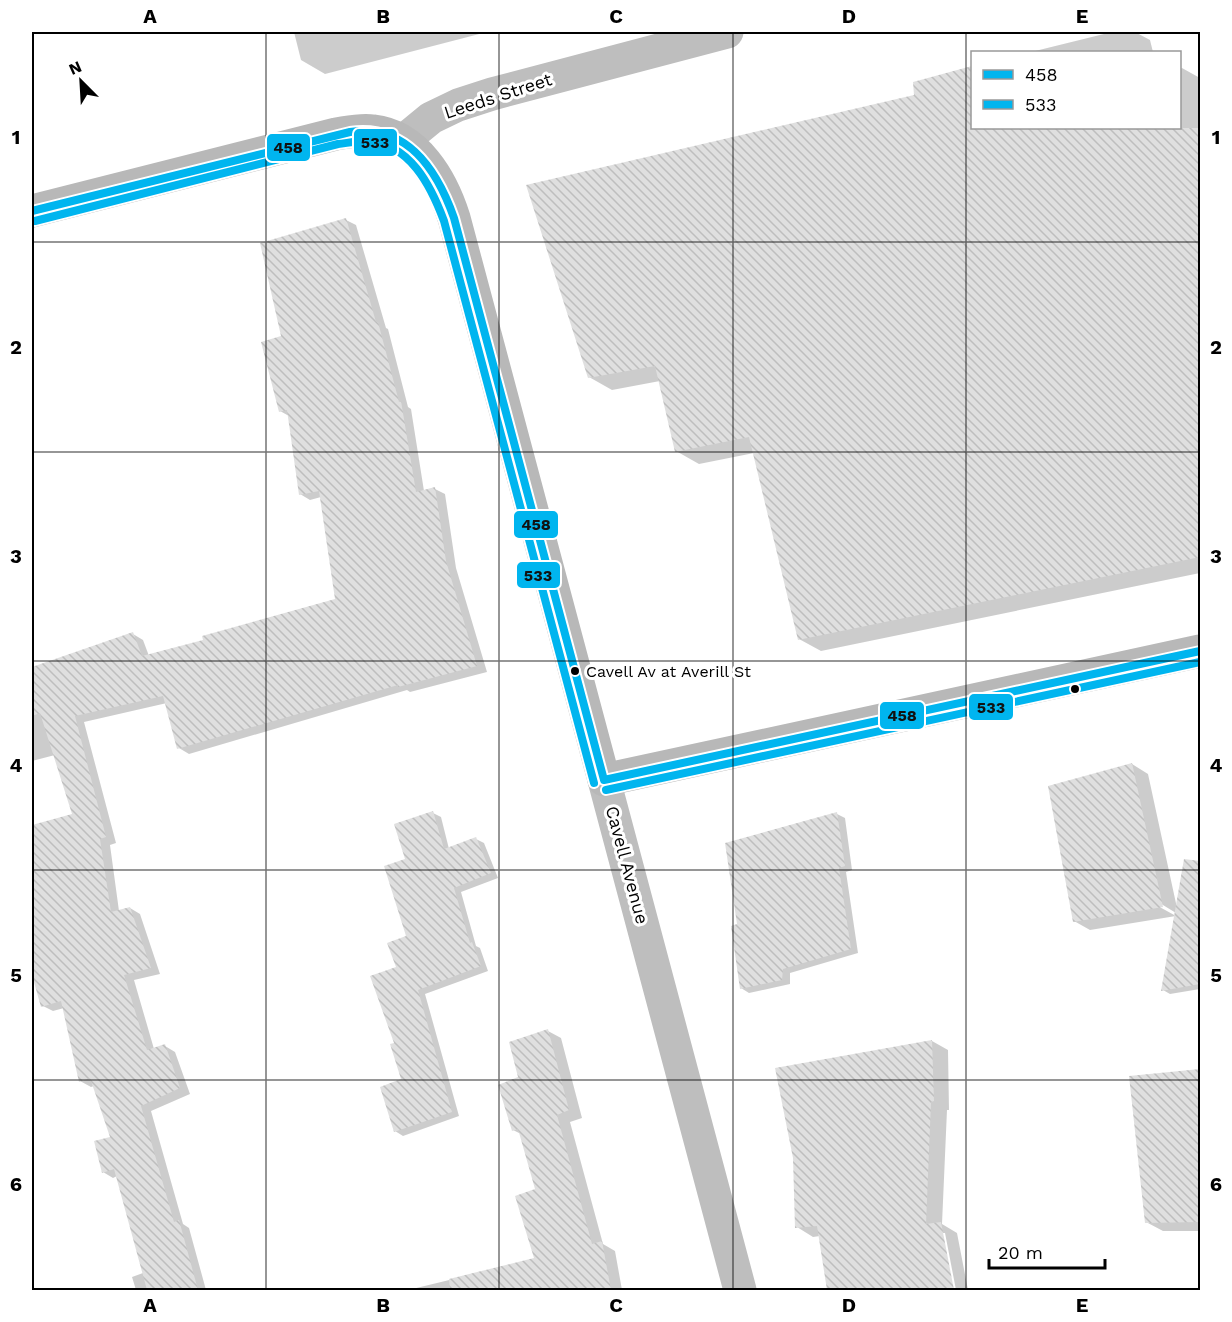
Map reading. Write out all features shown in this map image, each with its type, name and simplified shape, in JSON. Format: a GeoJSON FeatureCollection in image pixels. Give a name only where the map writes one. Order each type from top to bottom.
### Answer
{"type":"FeatureCollection","features":[{"type":"Feature","properties":{"kind":"street","name":"Leeds Street"},"geometry":{"type":"LineString","coordinates":[[403,141],[431,118],[458,105],[728,32]]}},
{"type":"Feature","properties":{"kind":"street"},"geometry":{"type":"LineString","coordinates":[[32,211],[356,130],[374,131],[403,141]]}},
{"type":"Feature","properties":{"kind":"street","name":"Cavell Avenue"},"geometry":{"type":"LineString","coordinates":[[403,141],[428,165],[447,198],[740,1290]]}},
{"type":"Feature","properties":{"kind":"street"},"geometry":{"type":"LineString","coordinates":[[604,780],[1200,651]]}},
{"type":"Feature","properties":{"kind":"building"},"geometry":{"type":"Polygon","coordinates":[[[971,66],[971,129],[1200,128],[1200,557],[798,640],[749,437],[675,452],[655,366],[588,378],[526,185],[914,95],[913,82],[971,66]]]}},
{"type":"Feature","properties":{"kind":"building"},"geometry":{"type":"Polygon","coordinates":[[[346,218],[376,322],[378,322],[399,402],[401,401],[416,492],[435,487],[446,561],[477,666],[398,687],[398,685],[177,749],[163,696],[75,716],[106,837],[100,839],[111,912],[130,907],[151,968],[124,975],[147,1050],[165,1044],[180,1088],[141,1106],[174,1222],[179,1220],[198,1290],[147,1290],[114,1169],[102,1173],[94,1141],[110,1137],[90,1078],[79,1082],[61,1001],[41,1007],[32,975],[32,825],[72,814],[40,713],[32,716],[32,667],[133,632],[142,656],[203,640],[202,636],[335,599],[319,491],[299,495],[287,410],[279,412],[261,342],[281,336],[260,243],[346,218]]]}},
{"type":"Feature","properties":{"kind":"building"},"geometry":{"type":"Polygon","coordinates":[[[1132,763],[1163,907],[1073,922],[1048,786],[1132,763]]]}},
{"type":"Feature","properties":{"kind":"building"},"geometry":{"type":"Polygon","coordinates":[[[433,811],[444,849],[476,837],[491,873],[454,888],[470,943],[472,942],[481,966],[418,990],[452,1112],[394,1132],[380,1087],[401,1079],[390,1044],[394,1043],[370,976],[396,967],[387,943],[406,936],[384,866],[405,859],[394,824],[433,811]]]}},
{"type":"Feature","properties":{"kind":"building"},"geometry":{"type":"Polygon","coordinates":[[[837,812],[845,866],[839,868],[851,949],[783,969],[782,980],[740,989],[731,926],[737,924],[725,843],[837,812]]]}},
{"type":"Feature","properties":{"kind":"building"},"geometry":{"type":"Polygon","coordinates":[[[1184,859],[1200,861],[1200,984],[1161,991],[1184,859]]]}},
{"type":"Feature","properties":{"kind":"building"},"geometry":{"type":"Polygon","coordinates":[[[548,1029],[569,1110],[557,1115],[592,1244],[602,1241],[611,1290],[450,1290],[449,1279],[534,1258],[515,1196],[535,1189],[518,1129],[512,1131],[498,1085],[518,1077],[509,1042],[548,1029]]]}},
{"type":"Feature","properties":{"kind":"building"},"geometry":{"type":"Polygon","coordinates":[[[932,1040],[934,1101],[931,1102],[926,1224],[941,1222],[954,1290],[827,1290],[817,1226],[795,1228],[793,1158],[775,1068],[932,1040]]]}},
{"type":"Feature","properties":{"kind":"building"},"geometry":{"type":"Polygon","coordinates":[[[1200,1069],[1200,1222],[1145,1223],[1129,1076],[1200,1069]]]}},
{"type":"Feature","properties":{"kind":"transit line","name":"458"},"geometry":{"type":"LineString","coordinates":[[32,211],[350,132],[370,131],[388,135],[404,143],[417,154],[439,183],[454,218],[604,780]]}},
{"type":"Feature","properties":{"kind":"transit line","name":"533"},"geometry":{"type":"LineString","coordinates":[[35,221],[338,144],[366,141],[381,144],[395,149],[407,158],[433,194],[444,221],[594,783]]}},
{"type":"Feature","properties":{"kind":"transit line","name":"458"},"geometry":{"type":"LineString","coordinates":[[604,780],[1200,651]]}},
{"type":"Feature","properties":{"kind":"transit line","name":"533"},"geometry":{"type":"LineString","coordinates":[[606,790],[1200,662]]}},
{"type":"Feature","properties":{"kind":"place","name":"Cavell Av at Averill St"},"geometry":{"type":"Point","coordinates":[575,671]}}]}
